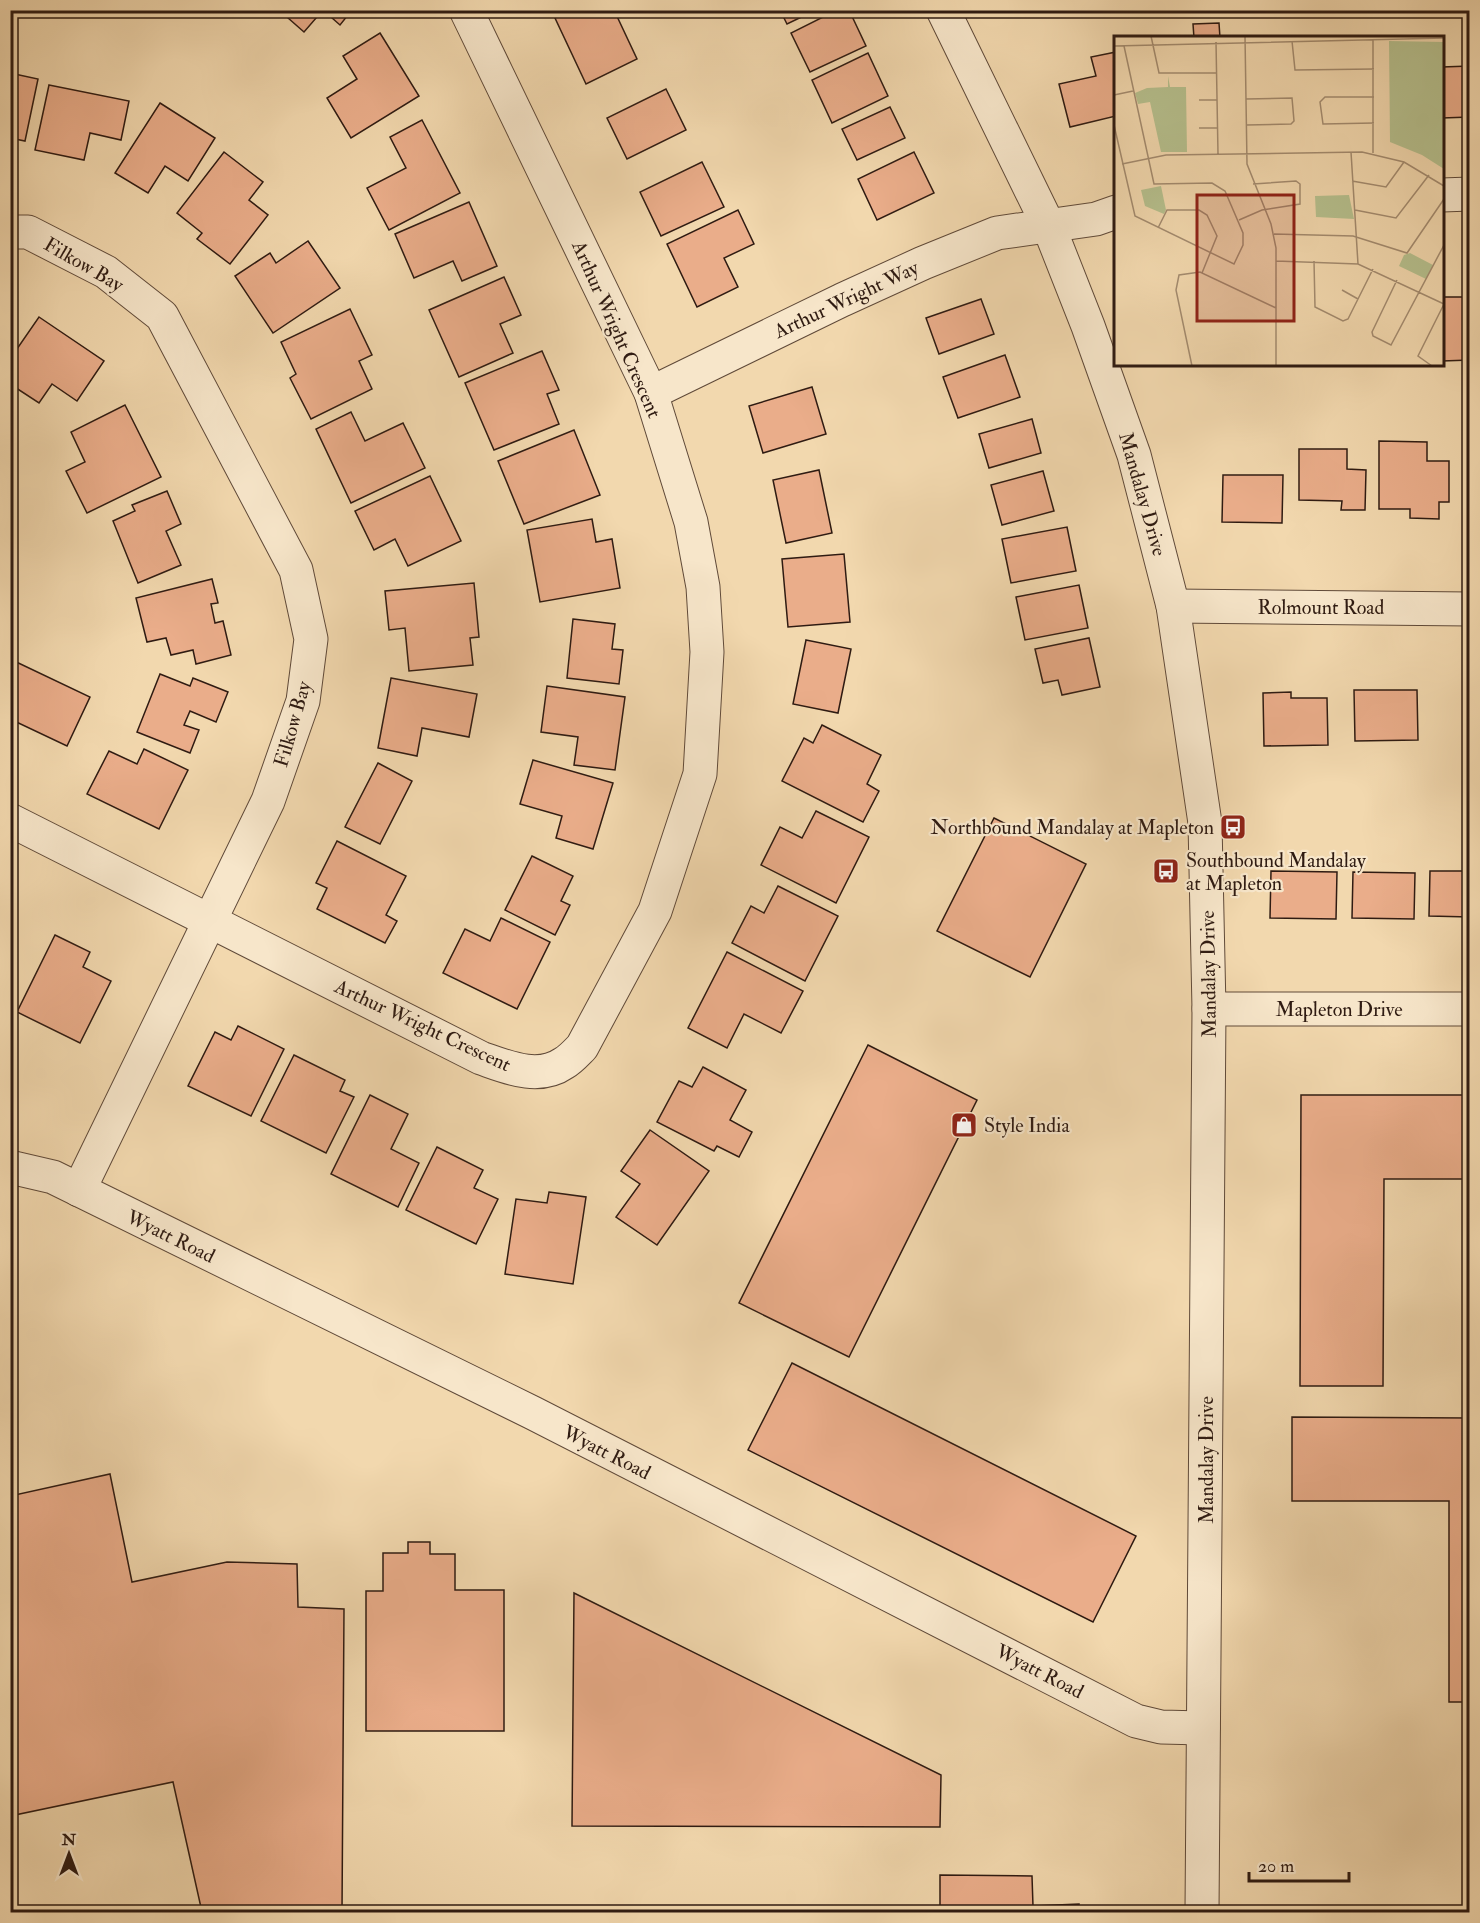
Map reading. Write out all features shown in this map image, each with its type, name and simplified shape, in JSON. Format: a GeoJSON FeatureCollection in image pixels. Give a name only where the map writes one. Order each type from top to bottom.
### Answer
{"type":"FeatureCollection","features":[{"type":"Feature","properties":{"kind":"street","name":"Arthur Wright Crescent"},"geometry":{"type":"LineString","coordinates":[[10,820],[481,1058],[519,1071],[547,1071],[564,1064],[582,1047],[655,911],[700,774],[707,652],[703,587],[691,522],[651,393],[466,10]]}},
{"type":"Feature","properties":{"kind":"street","name":"Mandalay Drive"},"geometry":{"type":"LineString","coordinates":[[943,10],[1049,227],[1088,326],[1134,456],[1173,606],[1205,823],[1209,1010],[1202,1912]]}},
{"type":"Feature","properties":{"kind":"street"},"geometry":{"type":"LineString","coordinates":[[1444,195],[1470,194]]}},
{"type":"Feature","properties":{"kind":"street","name":"Arthur Wright Way"},"geometry":{"type":"LineString","coordinates":[[651,393],[842,300],[923,263],[997,233],[1096,219],[1114,213]]}},
{"type":"Feature","properties":{"kind":"street","name":"Filkow Bay"},"geometry":{"type":"LineString","coordinates":[[10,232],[28,232],[106,272],[162,316],[296,570],[311,639],[303,701],[268,801],[79,1190]]}},
{"type":"Feature","properties":{"kind":"street","name":"Rolmount Road"},"geometry":{"type":"LineString","coordinates":[[1173,606],[1470,609]]}},
{"type":"Feature","properties":{"kind":"street","name":"Mapleton Drive"},"geometry":{"type":"LineString","coordinates":[[1209,1010],[1470,1010]]}},
{"type":"Feature","properties":{"kind":"street","name":"Wyatt Road"},"geometry":{"type":"LineString","coordinates":[[10,1167],[53,1177],[533,1413],[1136,1721],[1161,1728],[1203,1728]]}},
{"type":"Feature","properties":{"kind":"building"},"geometry":{"type":"Polygon","coordinates":[[[279,10],[323,10],[304,32],[279,10]]]}},
{"type":"Feature","properties":{"kind":"building"},"geometry":{"type":"Polygon","coordinates":[[[323,10],[352,10],[340,25],[323,10]]]}},
{"type":"Feature","properties":{"kind":"building"},"geometry":{"type":"Polygon","coordinates":[[[570,10],[614,10],[637,59],[586,84],[555,18],[570,10]]]}},
{"type":"Feature","properties":{"kind":"building"},"geometry":{"type":"Polygon","coordinates":[[[780,10],[816,10],[787,24],[780,10]]]}},
{"type":"Feature","properties":{"kind":"building"},"geometry":{"type":"Polygon","coordinates":[[[837,10],[849,10],[866,46],[810,72],[791,33],[837,10]]]}},
{"type":"Feature","properties":{"kind":"building"},"geometry":{"type":"Polygon","coordinates":[[[1219,23],[1220,36],[1194,36],[1193,24],[1219,23]]]}},
{"type":"Feature","properties":{"kind":"building"},"geometry":{"type":"Polygon","coordinates":[[[380,33],[419,96],[351,138],[327,98],[357,79],[343,56],[380,33]]]}},
{"type":"Feature","properties":{"kind":"building"},"geometry":{"type":"Polygon","coordinates":[[[1114,52],[1114,116],[1070,127],[1059,84],[1096,76],[1091,57],[1114,52]]]}},
{"type":"Feature","properties":{"kind":"building"},"geometry":{"type":"Polygon","coordinates":[[[868,53],[888,96],[832,123],[812,80],[868,53]]]}},
{"type":"Feature","properties":{"kind":"building"},"geometry":{"type":"Polygon","coordinates":[[[1470,66],[1470,117],[1444,118],[1444,67],[1470,66]]]}},
{"type":"Feature","properties":{"kind":"building"},"geometry":{"type":"Polygon","coordinates":[[[10,73],[38,79],[25,141],[10,138],[10,73]]]}},
{"type":"Feature","properties":{"kind":"building"},"geometry":{"type":"Polygon","coordinates":[[[49,85],[129,101],[121,140],[90,133],[84,160],[35,150],[49,85]]]}},
{"type":"Feature","properties":{"kind":"building"},"geometry":{"type":"Polygon","coordinates":[[[666,89],[686,130],[627,159],[607,118],[666,89]]]}},
{"type":"Feature","properties":{"kind":"building"},"geometry":{"type":"Polygon","coordinates":[[[160,103],[215,138],[188,181],[165,166],[148,193],[115,173],[160,103]]]}},
{"type":"Feature","properties":{"kind":"building"},"geometry":{"type":"Polygon","coordinates":[[[890,107],[905,138],[857,160],[842,129],[890,107]]]}},
{"type":"Feature","properties":{"kind":"building"},"geometry":{"type":"Polygon","coordinates":[[[422,120],[460,193],[389,230],[367,188],[406,168],[390,137],[422,120]]]}},
{"type":"Feature","properties":{"kind":"building"},"geometry":{"type":"Polygon","coordinates":[[[224,152],[263,182],[249,200],[268,215],[230,264],[197,239],[202,233],[177,213],[224,152]]]}},
{"type":"Feature","properties":{"kind":"building"},"geometry":{"type":"Polygon","coordinates":[[[914,152],[934,193],[877,220],[858,179],[914,152]]]}},
{"type":"Feature","properties":{"kind":"building"},"geometry":{"type":"Polygon","coordinates":[[[702,162],[724,207],[661,236],[640,192],[702,162]]]}},
{"type":"Feature","properties":{"kind":"building"},"geometry":{"type":"Polygon","coordinates":[[[469,202],[497,266],[462,281],[453,261],[414,278],[395,234],[469,202]]]}},
{"type":"Feature","properties":{"kind":"building"},"geometry":{"type":"Polygon","coordinates":[[[738,210],[754,244],[724,258],[738,287],[697,307],[667,244],[738,210]]]}},
{"type":"Feature","properties":{"kind":"building"},"geometry":{"type":"Polygon","coordinates":[[[308,241],[340,288],[273,333],[235,276],[270,253],[276,263],[308,241]]]}},
{"type":"Feature","properties":{"kind":"building"},"geometry":{"type":"Polygon","coordinates":[[[504,277],[521,315],[500,324],[513,353],[459,377],[429,310],[504,277]]]}},
{"type":"Feature","properties":{"kind":"building"},"geometry":{"type":"Polygon","coordinates":[[[1444,297],[1470,297],[1470,360],[1444,361],[1444,297]]]}},
{"type":"Feature","properties":{"kind":"building"},"geometry":{"type":"Polygon","coordinates":[[[981,299],[994,334],[939,354],[926,318],[981,299]]]}},
{"type":"Feature","properties":{"kind":"building"},"geometry":{"type":"Polygon","coordinates":[[[350,309],[372,355],[359,361],[372,389],[311,419],[290,378],[296,374],[281,342],[350,309]]]}},
{"type":"Feature","properties":{"kind":"building"},"geometry":{"type":"Polygon","coordinates":[[[39,317],[104,361],[77,401],[52,384],[39,403],[10,384],[10,359],[39,317]]]}},
{"type":"Feature","properties":{"kind":"building"},"geometry":{"type":"Polygon","coordinates":[[[542,351],[559,390],[547,394],[559,424],[494,450],[465,383],[542,351]]]}},
{"type":"Feature","properties":{"kind":"building"},"geometry":{"type":"Polygon","coordinates":[[[1005,355],[1020,397],[958,418],[943,377],[1005,355]]]}},
{"type":"Feature","properties":{"kind":"building"},"geometry":{"type":"Polygon","coordinates":[[[812,387],[826,434],[763,453],[749,406],[812,387]]]}},
{"type":"Feature","properties":{"kind":"building"},"geometry":{"type":"Polygon","coordinates":[[[125,405],[161,477],[87,513],[66,471],[85,462],[71,432],[125,405]]]}},
{"type":"Feature","properties":{"kind":"building"},"geometry":{"type":"Polygon","coordinates":[[[351,412],[365,441],[403,423],[425,468],[351,503],[316,429],[351,412]]]}},
{"type":"Feature","properties":{"kind":"building"},"geometry":{"type":"Polygon","coordinates":[[[1032,419],[1041,453],[989,468],[979,434],[1032,419]]]}},
{"type":"Feature","properties":{"kind":"building"},"geometry":{"type":"Polygon","coordinates":[[[574,430],[600,495],[524,524],[498,461],[574,430]]]}},
{"type":"Feature","properties":{"kind":"building"},"geometry":{"type":"Polygon","coordinates":[[[1379,441],[1427,442],[1427,461],[1449,461],[1449,502],[1439,502],[1439,519],[1410,518],[1410,509],[1379,509],[1379,441]]]}},
{"type":"Feature","properties":{"kind":"building"},"geometry":{"type":"Polygon","coordinates":[[[1467,446],[1470,446],[1470,496],[1466,496],[1467,446]]]}},
{"type":"Feature","properties":{"kind":"building"},"geometry":{"type":"Polygon","coordinates":[[[1299,449],[1347,449],[1347,469],[1366,470],[1365,510],[1341,510],[1342,501],[1299,500],[1299,449]]]}},
{"type":"Feature","properties":{"kind":"building"},"geometry":{"type":"Polygon","coordinates":[[[819,470],[832,533],[786,543],[773,480],[819,470]]]}},
{"type":"Feature","properties":{"kind":"building"},"geometry":{"type":"Polygon","coordinates":[[[1043,471],[1054,511],[1002,525],[991,485],[1043,471]]]}},
{"type":"Feature","properties":{"kind":"building"},"geometry":{"type":"Polygon","coordinates":[[[1223,475],[1283,475],[1282,523],[1222,522],[1223,475]]]}},
{"type":"Feature","properties":{"kind":"building"},"geometry":{"type":"Polygon","coordinates":[[[430,476],[461,541],[408,566],[395,539],[374,550],[355,511],[430,476]]]}},
{"type":"Feature","properties":{"kind":"building"},"geometry":{"type":"Polygon","coordinates":[[[167,491],[181,524],[166,531],[181,565],[138,583],[113,521],[135,511],[132,505],[167,491]]]}},
{"type":"Feature","properties":{"kind":"building"},"geometry":{"type":"Polygon","coordinates":[[[592,519],[596,542],[612,539],[620,588],[540,602],[527,530],[592,519]]]}},
{"type":"Feature","properties":{"kind":"building"},"geometry":{"type":"Polygon","coordinates":[[[1067,527],[1076,571],[1011,583],[1002,539],[1067,527]]]}},
{"type":"Feature","properties":{"kind":"building"},"geometry":{"type":"Polygon","coordinates":[[[844,554],[850,622],[788,627],[782,559],[844,554]]]}},
{"type":"Feature","properties":{"kind":"building"},"geometry":{"type":"Polygon","coordinates":[[[212,579],[218,603],[211,604],[215,623],[223,621],[231,655],[196,664],[193,650],[171,655],[166,638],[147,642],[136,598],[212,579]]]}},
{"type":"Feature","properties":{"kind":"building"},"geometry":{"type":"Polygon","coordinates":[[[474,583],[479,637],[470,638],[473,665],[409,671],[405,628],[389,630],[385,591],[474,583]]]}},
{"type":"Feature","properties":{"kind":"building"},"geometry":{"type":"Polygon","coordinates":[[[1079,585],[1088,628],[1025,640],[1016,597],[1079,585]]]}},
{"type":"Feature","properties":{"kind":"building"},"geometry":{"type":"Polygon","coordinates":[[[573,619],[615,624],[612,649],[623,650],[619,684],[567,678],[573,619]]]}},
{"type":"Feature","properties":{"kind":"building"},"geometry":{"type":"Polygon","coordinates":[[[1089,638],[1100,687],[1062,695],[1058,680],[1043,683],[1035,649],[1089,638]]]}},
{"type":"Feature","properties":{"kind":"building"},"geometry":{"type":"Polygon","coordinates":[[[806,640],[851,649],[838,713],[793,704],[806,640]]]}},
{"type":"Feature","properties":{"kind":"building"},"geometry":{"type":"Polygon","coordinates":[[[10,659],[90,697],[67,746],[10,719],[10,659]]]}},
{"type":"Feature","properties":{"kind":"building"},"geometry":{"type":"Polygon","coordinates":[[[160,674],[190,686],[193,678],[228,692],[216,722],[190,711],[184,725],[199,730],[190,753],[137,732],[160,674]]]}},
{"type":"Feature","properties":{"kind":"building"},"geometry":{"type":"Polygon","coordinates":[[[391,678],[477,694],[469,737],[422,728],[417,756],[378,748],[391,678]]]}},
{"type":"Feature","properties":{"kind":"building"},"geometry":{"type":"Polygon","coordinates":[[[547,686],[625,697],[615,770],[574,765],[578,737],[541,732],[547,686]]]}},
{"type":"Feature","properties":{"kind":"building"},"geometry":{"type":"Polygon","coordinates":[[[1354,690],[1417,690],[1418,740],[1355,741],[1354,690]]]}},
{"type":"Feature","properties":{"kind":"building"},"geometry":{"type":"Polygon","coordinates":[[[1291,692],[1291,698],[1327,698],[1328,745],[1264,746],[1263,693],[1291,692]]]}},
{"type":"Feature","properties":{"kind":"building"},"geometry":{"type":"Polygon","coordinates":[[[1464,695],[1470,695],[1470,741],[1464,741],[1464,695]]]}},
{"type":"Feature","properties":{"kind":"building"},"geometry":{"type":"Polygon","coordinates":[[[822,725],[881,755],[867,784],[879,791],[863,822],[782,781],[804,738],[813,743],[822,725]]]}},
{"type":"Feature","properties":{"kind":"building"},"geometry":{"type":"Polygon","coordinates":[[[144,749],[188,770],[159,829],[87,794],[109,751],[137,764],[144,749]]]}},
{"type":"Feature","properties":{"kind":"building"},"geometry":{"type":"Polygon","coordinates":[[[533,760],[613,783],[593,849],[556,838],[562,816],[520,804],[533,760]]]}},
{"type":"Feature","properties":{"kind":"building"},"geometry":{"type":"Polygon","coordinates":[[[378,763],[412,781],[380,844],[345,827],[378,763]]]}},
{"type":"Feature","properties":{"kind":"building"},"geometry":{"type":"Polygon","coordinates":[[[816,811],[869,837],[836,903],[761,865],[780,827],[802,838],[816,811]]]}},
{"type":"Feature","properties":{"kind":"building"},"geometry":{"type":"Polygon","coordinates":[[[994,818],[1086,864],[1030,977],[937,931],[994,818]]]}},
{"type":"Feature","properties":{"kind":"building"},"geometry":{"type":"Polygon","coordinates":[[[337,841],[406,876],[386,915],[397,921],[385,943],[317,909],[327,888],[316,883],[337,841]]]}},
{"type":"Feature","properties":{"kind":"building"},"geometry":{"type":"Polygon","coordinates":[[[532,856],[573,876],[561,901],[570,905],[555,935],[505,910],[532,856]]]}},
{"type":"Feature","properties":{"kind":"building"},"geometry":{"type":"Polygon","coordinates":[[[1271,871],[1337,872],[1336,919],[1270,918],[1271,871]]]}},
{"type":"Feature","properties":{"kind":"building"},"geometry":{"type":"Polygon","coordinates":[[[1430,871],[1470,871],[1470,917],[1429,916],[1430,871]]]}},
{"type":"Feature","properties":{"kind":"building"},"geometry":{"type":"Polygon","coordinates":[[[1353,872],[1415,873],[1414,919],[1352,918],[1353,872]]]}},
{"type":"Feature","properties":{"kind":"building"},"geometry":{"type":"Polygon","coordinates":[[[778,886],[838,916],[805,981],[732,943],[751,906],[764,913],[778,886]]]}},
{"type":"Feature","properties":{"kind":"building"},"geometry":{"type":"Polygon","coordinates":[[[501,918],[550,942],[517,1009],[443,973],[465,929],[490,941],[501,918]]]}},
{"type":"Feature","properties":{"kind":"building"},"geometry":{"type":"Polygon","coordinates":[[[55,935],[90,952],[83,967],[111,981],[80,1043],[17,1012],[55,935]]]}},
{"type":"Feature","properties":{"kind":"building"},"geometry":{"type":"Polygon","coordinates":[[[727,952],[803,991],[781,1033],[744,1014],[727,1048],[688,1028],[727,952]]]}},
{"type":"Feature","properties":{"kind":"building"},"geometry":{"type":"Polygon","coordinates":[[[238,1026],[284,1049],[251,1116],[188,1086],[215,1032],[231,1040],[238,1026]]]}},
{"type":"Feature","properties":{"kind":"building"},"geometry":{"type":"Polygon","coordinates":[[[868,1045],[977,1100],[849,1357],[739,1303],[868,1045]]]}},
{"type":"Feature","properties":{"kind":"building"},"geometry":{"type":"Polygon","coordinates":[[[294,1055],[345,1080],[340,1091],[354,1097],[326,1153],[261,1121],[294,1055]]]}},
{"type":"Feature","properties":{"kind":"building"},"geometry":{"type":"Polygon","coordinates":[[[703,1067],[746,1090],[730,1120],[752,1132],[739,1157],[717,1146],[714,1151],[657,1122],[679,1081],[692,1087],[703,1067]]]}},
{"type":"Feature","properties":{"kind":"building"},"geometry":{"type":"Polygon","coordinates":[[[370,1095],[408,1114],[391,1149],[419,1163],[398,1207],[331,1174],[370,1095]]]}},
{"type":"Feature","properties":{"kind":"building"},"geometry":{"type":"Polygon","coordinates":[[[1301,1095],[1470,1095],[1470,1179],[1384,1179],[1383,1386],[1300,1386],[1301,1095]]]}},
{"type":"Feature","properties":{"kind":"building"},"geometry":{"type":"Polygon","coordinates":[[[650,1130],[709,1171],[657,1245],[616,1217],[640,1184],[621,1171],[650,1130]]]}},
{"type":"Feature","properties":{"kind":"building"},"geometry":{"type":"Polygon","coordinates":[[[437,1147],[483,1170],[474,1188],[498,1199],[476,1244],[406,1210],[437,1147]]]}},
{"type":"Feature","properties":{"kind":"building"},"geometry":{"type":"Polygon","coordinates":[[[549,1192],[586,1197],[573,1284],[505,1274],[516,1199],[547,1203],[549,1192]]]}},
{"type":"Feature","properties":{"kind":"building"},"geometry":{"type":"Polygon","coordinates":[[[792,1363],[1136,1536],[1093,1622],[748,1450],[792,1363]]]}},
{"type":"Feature","properties":{"kind":"building"},"geometry":{"type":"Polygon","coordinates":[[[1292,1417],[1470,1418],[1470,1702],[1449,1702],[1449,1501],[1292,1501],[1292,1417]]]}},
{"type":"Feature","properties":{"kind":"building"},"geometry":{"type":"Polygon","coordinates":[[[110,1474],[132,1582],[227,1562],[297,1564],[298,1607],[344,1609],[342,1912],[202,1912],[173,1782],[10,1816],[10,1496],[110,1474]]]}},
{"type":"Feature","properties":{"kind":"building"},"geometry":{"type":"Polygon","coordinates":[[[408,1542],[430,1542],[430,1554],[455,1554],[455,1590],[504,1590],[504,1731],[366,1731],[366,1591],[383,1591],[383,1553],[408,1553],[408,1542]]]}},
{"type":"Feature","properties":{"kind":"building"},"geometry":{"type":"Polygon","coordinates":[[[574,1593],[941,1775],[940,1827],[572,1826],[574,1593]]]}},
{"type":"Feature","properties":{"kind":"building"},"geometry":{"type":"Polygon","coordinates":[[[940,1875],[1032,1876],[1033,1906],[1079,1904],[1079,1912],[940,1912],[940,1875]]]}},
{"type":"Feature","properties":{"kind":"place","name":"Northbound Mandalay at Mapleton"},"geometry":{"type":"Point","coordinates":[1233,827]}},
{"type":"Feature","properties":{"kind":"place","name":"Southbound Mandalay at Mapleton"},"geometry":{"type":"Point","coordinates":[1166,871]}},
{"type":"Feature","properties":{"kind":"place","name":"Style India"},"geometry":{"type":"Point","coordinates":[964,1125]}}]}
